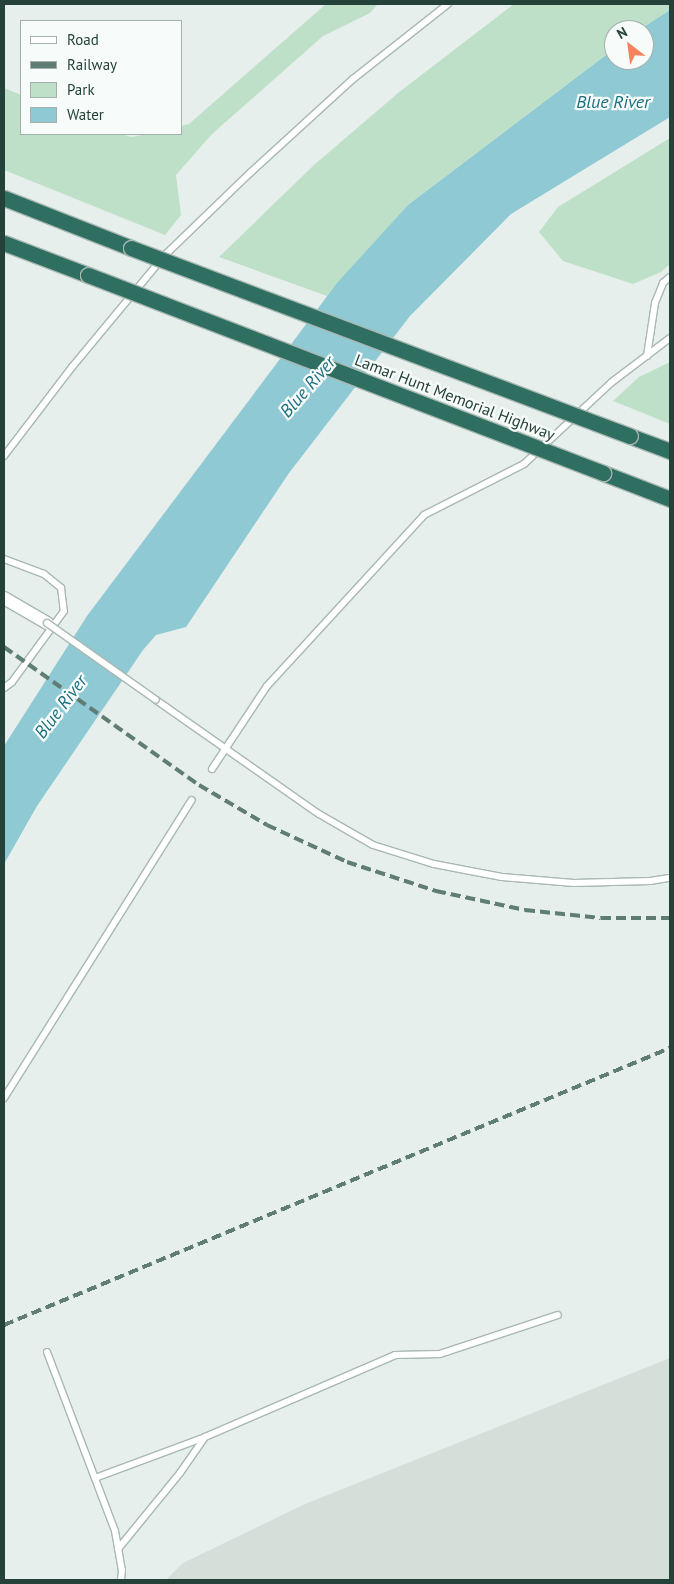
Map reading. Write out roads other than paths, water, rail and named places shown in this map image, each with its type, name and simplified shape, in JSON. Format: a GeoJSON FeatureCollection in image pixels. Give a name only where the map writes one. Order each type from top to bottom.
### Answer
{"type":"FeatureCollection","features":[{"type":"Feature","properties":{"kind":"highway","name":"Lamar Hunt Memorial Highway"},"geometry":{"type":"LineString","coordinates":[[4,198],[130,248],[670,452]]}},
{"type":"Feature","properties":{"kind":"highway","name":"Lamar Hunt Memorial Highway"},"geometry":{"type":"LineString","coordinates":[[4,243],[670,499]]}},
{"type":"Feature","properties":{"kind":"street"},"geometry":{"type":"LineString","coordinates":[[4,598],[47,623]]}},
{"type":"Feature","properties":{"kind":"lane"},"geometry":{"type":"LineString","coordinates":[[4,456],[72,367],[164,256],[250,173],[353,79],[448,4]]}},
{"type":"Feature","properties":{"kind":"lane"},"geometry":{"type":"LineString","coordinates":[[647,356],[655,303],[663,283],[670,277]]}},
{"type":"Feature","properties":{"kind":"lane"},"geometry":{"type":"LineString","coordinates":[[212,769],[267,686],[424,515],[524,464],[612,382],[667,343],[670,338]]}},
{"type":"Feature","properties":{"kind":"lane"},"geometry":{"type":"LineString","coordinates":[[4,558],[44,574],[61,588],[64,611],[12,682],[4,688]]}},
{"type":"Feature","properties":{"kind":"lane"},"geometry":{"type":"LineString","coordinates":[[47,623],[224,750],[319,814],[373,845],[434,864],[502,877],[574,883],[670,878]]}},
{"type":"Feature","properties":{"kind":"lane"},"geometry":{"type":"LineString","coordinates":[[4,1098],[192,800]]}},
{"type":"Feature","properties":{"kind":"lane"},"geometry":{"type":"LineString","coordinates":[[95,1478],[205,1437],[396,1355],[440,1354],[558,1315]]}},
{"type":"Feature","properties":{"kind":"lane"},"geometry":{"type":"LineString","coordinates":[[47,1352],[115,1532],[122,1570],[120,1580]]}},
{"type":"Feature","properties":{"kind":"lane"},"geometry":{"type":"LineString","coordinates":[[118,1549],[180,1473],[205,1437]]}},
{"type":"Feature","properties":{"kind":"water","name":"Blue River"},"geometry":{"type":"Polygon","coordinates":[[[670,10],[670,117],[511,214],[410,316],[289,473],[186,627],[156,635],[143,650],[37,806],[4,864],[4,746],[87,616],[337,283],[408,205],[604,57],[604,70],[654,70],[654,20],[670,10]]]}},
{"type":"Feature","properties":{"kind":"railway"},"geometry":{"type":"LineString","coordinates":[[4,647],[199,785],[267,825],[347,862],[436,891],[525,910],[601,918],[670,918]]}},
{"type":"Feature","properties":{"kind":"railway"},"geometry":{"type":"LineString","coordinates":[[4,1325],[670,1048]]}}]}
